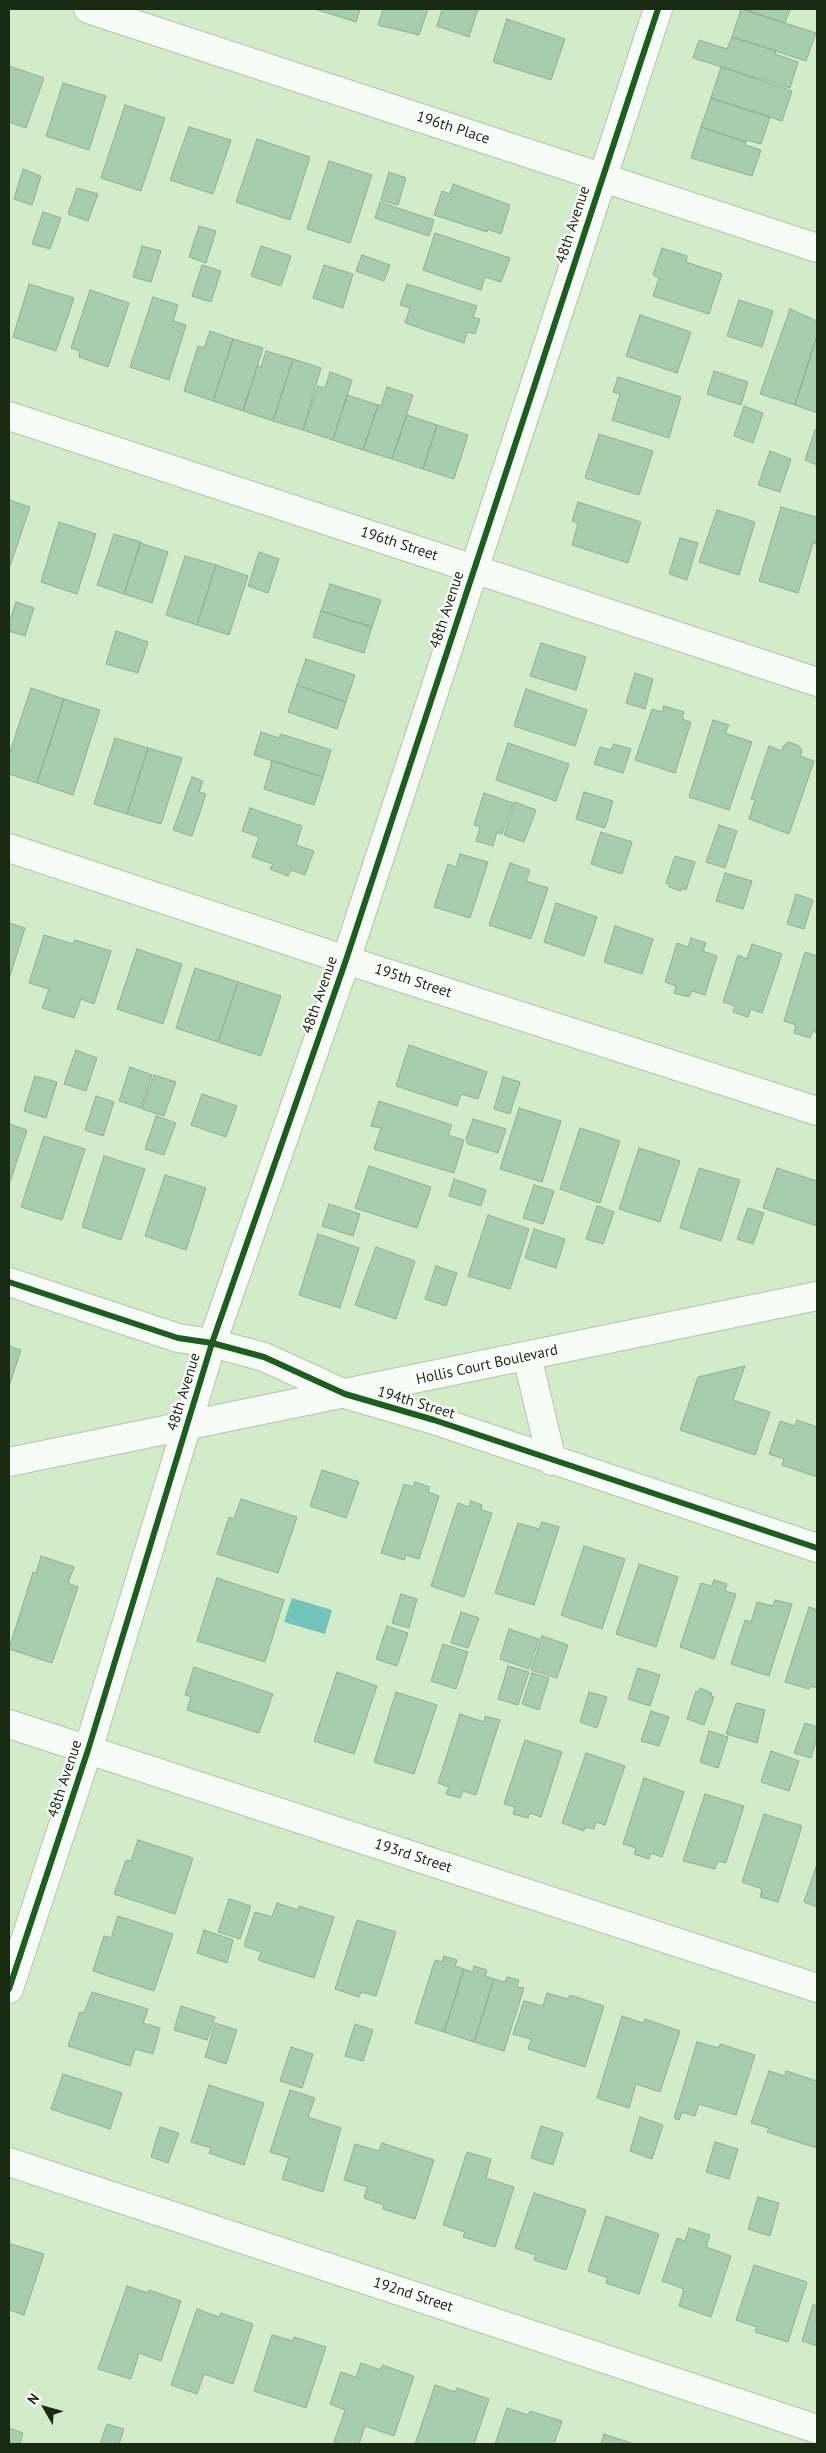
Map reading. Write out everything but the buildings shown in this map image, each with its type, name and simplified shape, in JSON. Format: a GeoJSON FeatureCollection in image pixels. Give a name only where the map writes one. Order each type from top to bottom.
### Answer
{"type":"FeatureCollection","features":[{"type":"Feature","properties":{"kind":"street","name":"196th Place"},"geometry":{"type":"LineString","coordinates":[[88,9],[817,248]]}},
{"type":"Feature","properties":{"kind":"street","name":"48th Avenue"},"geometry":{"type":"LineString","coordinates":[[9,1989],[88,1750],[212,1343],[346,960],[658,9]]}},
{"type":"Feature","properties":{"kind":"street","name":"196th Street"},"geometry":{"type":"LineString","coordinates":[[9,416],[817,682]]}},
{"type":"Feature","properties":{"kind":"street","name":"195th Street"},"geometry":{"type":"LineString","coordinates":[[9,848],[346,960],[817,1111]]}},
{"type":"Feature","properties":{"kind":"street","name":"194th Street"},"geometry":{"type":"LineString","coordinates":[[9,1282],[178,1338],[212,1343],[264,1357],[345,1394],[434,1420],[817,1548]]}},
{"type":"Feature","properties":{"kind":"street","name":"Hollis Court Boulevard"},"geometry":{"type":"LineString","coordinates":[[9,1462],[817,1296]]}},
{"type":"Feature","properties":{"kind":"street"},"geometry":{"type":"LineString","coordinates":[[527,1356],[552,1461]]}},
{"type":"Feature","properties":{"kind":"street","name":"193rd Street"},"geometry":{"type":"LineString","coordinates":[[9,1724],[817,1988]]}},
{"type":"Feature","properties":{"kind":"street","name":"192nd Street"},"geometry":{"type":"LineString","coordinates":[[9,2162],[817,2429]]}},
{"type":"Feature","properties":{"kind":"water"},"geometry":{"type":"Polygon","coordinates":[[[292,1598],[332,1610],[325,1634],[284,1622],[292,1598]]]}},
{"type":"Feature","properties":{"kind":"cycle path"},"geometry":{"type":"LineString","coordinates":[[9,1989],[88,1750],[212,1343],[346,960],[658,9]]}},
{"type":"Feature","properties":{"kind":"cycle path"},"geometry":{"type":"LineString","coordinates":[[9,1282],[178,1338],[212,1343],[264,1357],[345,1394],[434,1420],[817,1548]]}}]}
